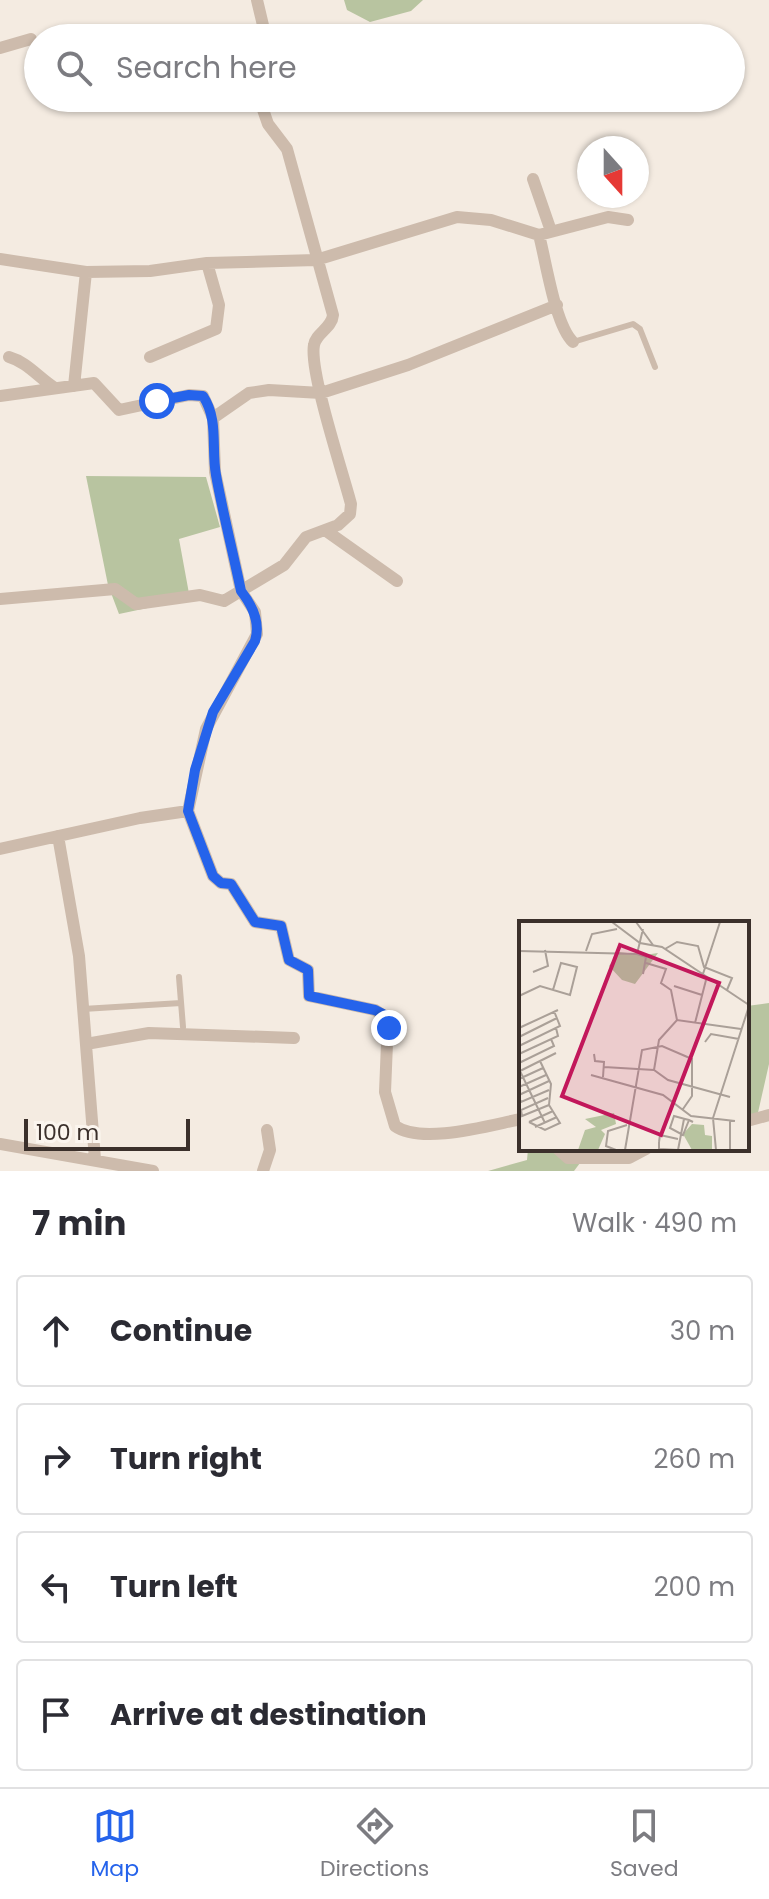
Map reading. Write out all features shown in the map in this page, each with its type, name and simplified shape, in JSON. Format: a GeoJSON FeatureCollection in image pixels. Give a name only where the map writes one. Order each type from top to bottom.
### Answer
{"type":"FeatureCollection","features":[{"type":"Feature","properties":{"kind":"street"},"geometry":{"type":"LineString","coordinates":[[257,0],[263,24]]}},
{"type":"Feature","properties":{"kind":"street"},"geometry":{"type":"LineString","coordinates":[[0,48],[24,41]]}},
{"type":"Feature","properties":{"kind":"street"},"geometry":{"type":"LineString","coordinates":[[0,599],[115,589],[136,604],[200,595],[224,601],[284,565],[306,537],[344,522],[351,504],[321,393],[314,346],[333,319],[287,149],[268,124],[264,112]]}},
{"type":"Feature","properties":{"kind":"street"},"geometry":{"type":"LineString","coordinates":[[533,179],[557,305],[567,335],[573,342]]}},
{"type":"Feature","properties":{"kind":"street"},"geometry":{"type":"LineString","coordinates":[[0,259],[86,272],[150,271],[207,263],[316,260],[457,217],[491,220],[545,233],[608,217],[628,220]]}},
{"type":"Feature","properties":{"kind":"street"},"geometry":{"type":"LineString","coordinates":[[150,357],[216,329],[219,305],[207,263]]}},
{"type":"Feature","properties":{"kind":"street"},"geometry":{"type":"LineString","coordinates":[[74,386],[86,272]]}},
{"type":"Feature","properties":{"kind":"street"},"geometry":{"type":"LineString","coordinates":[[213,418],[249,393],[269,390],[321,393],[408,365],[557,305]]}},
{"type":"Feature","properties":{"kind":"street"},"geometry":{"type":"LineString","coordinates":[[9,357],[22,361],[33,374],[55,388]]}},
{"type":"Feature","properties":{"kind":"street"},"geometry":{"type":"LineString","coordinates":[[0,396],[97,385],[119,410],[203,396],[213,418],[215,472],[241,591],[255,612],[257,634],[206,729],[188,811],[213,876],[221,883],[231,884],[255,922],[281,926],[289,960],[308,970],[309,996],[362,1006],[388,1019],[385,1092],[395,1126],[410,1132],[434,1133],[519,1119]]}},
{"type":"Feature","properties":{"kind":"street"},"geometry":{"type":"LineString","coordinates":[[325,530],[397,581]]}},
{"type":"Feature","properties":{"kind":"street"},"geometry":{"type":"LineString","coordinates":[[0,849],[188,811]]}},
{"type":"Feature","properties":{"kind":"street"},"geometry":{"type":"LineString","coordinates":[[58,836],[79,956],[95,1159]]}},
{"type":"Feature","properties":{"kind":"street"},"geometry":{"type":"LineString","coordinates":[[86,1044],[149,1033],[294,1038]]}},
{"type":"Feature","properties":{"kind":"street"},"geometry":{"type":"LineString","coordinates":[[749,1120],[769,1115]]}},
{"type":"Feature","properties":{"kind":"street"},"geometry":{"type":"LineString","coordinates":[[263,1171],[270,1157],[267,1130]]}},
{"type":"Feature","properties":{"kind":"street"},"geometry":{"type":"LineString","coordinates":[[0,1144],[153,1171]]}},
{"type":"Feature","properties":{"kind":"street"},"geometry":{"type":"LineString","coordinates":[[560,1151],[568,1158],[629,1164]]}},
{"type":"Feature","properties":{"kind":"lane"},"geometry":{"type":"LineString","coordinates":[[573,342],[633,324],[640,329],[655,367]]}},
{"type":"Feature","properties":{"kind":"lane"},"geometry":{"type":"LineString","coordinates":[[179,977],[183,1027]]}},
{"type":"Feature","properties":{"kind":"lane"},"geometry":{"type":"LineString","coordinates":[[83,1009],[181,1003]]}},
{"type":"Feature","properties":{"kind":"green space"},"geometry":{"type":"Polygon","coordinates":[[[344,0],[423,0],[411,11],[370,22],[347,10],[344,0]]]}},
{"type":"Feature","properties":{"kind":"green space"},"geometry":{"type":"Polygon","coordinates":[[[86,476],[206,477],[220,527],[179,539],[190,599],[119,614],[108,585],[86,476]]]}},
{"type":"Feature","properties":{"kind":"green space"},"geometry":{"type":"Polygon","coordinates":[[[769,1003],[769,1064],[757,1117],[749,1119],[749,1006],[769,1003]]]}},
{"type":"Feature","properties":{"kind":"green space"},"geometry":{"type":"Polygon","coordinates":[[[528,1151],[628,1151],[580,1163],[574,1171],[488,1171],[527,1160],[528,1151]]]}},
{"type":"Feature","properties":{"kind":"route"},"geometry":{"type":"LineString","coordinates":[[157,401],[196,395],[203,396],[206,402],[213,418],[215,472],[241,591],[252,604],[257,627],[255,641],[206,729],[188,811],[213,876],[221,883],[231,884],[255,922],[281,926],[284,930],[287,957],[308,970],[309,996],[375,1010],[388,1019],[389,1028]]}}]}
